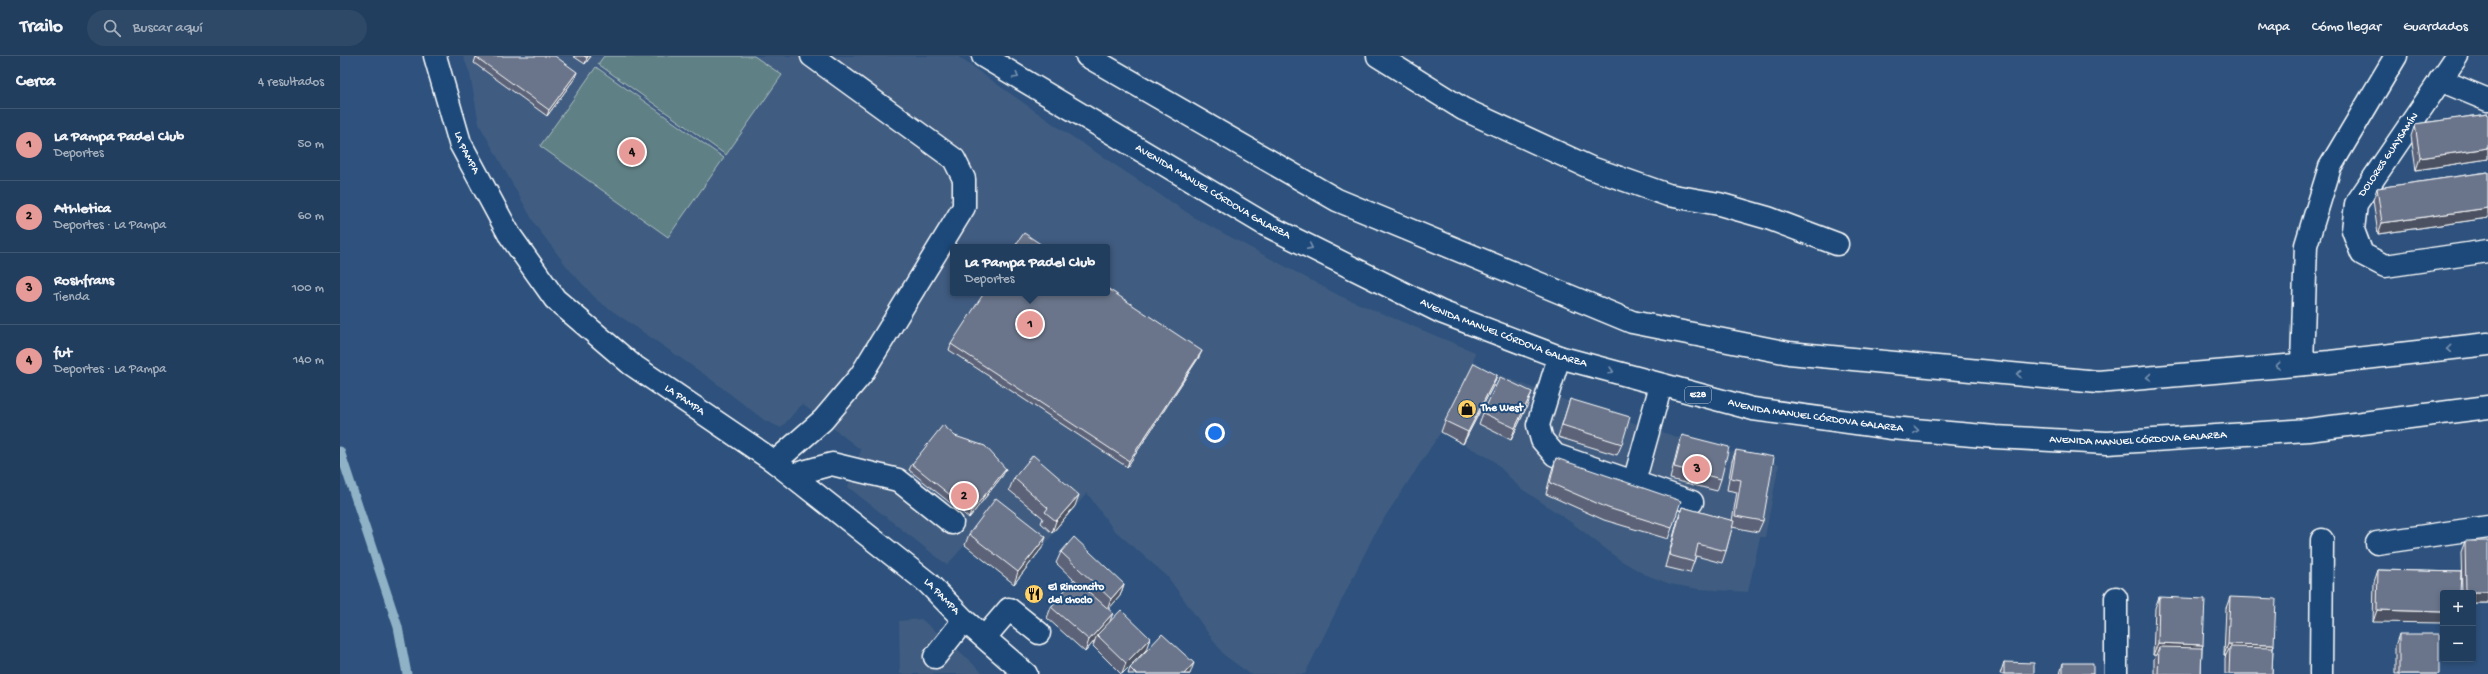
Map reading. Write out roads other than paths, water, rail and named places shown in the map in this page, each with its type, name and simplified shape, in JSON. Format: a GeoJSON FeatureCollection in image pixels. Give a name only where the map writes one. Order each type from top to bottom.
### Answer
{"type":"FeatureCollection","features":[{"type":"Feature","properties":{"kind":"main road","name":"LA PAMPA"},"geometry":{"type":"LineString","coordinates":[[435,56],[460,143],[509,234],[555,299],[632,364],[792,475],[928,583],[964,620],[1026,674]]}},
{"type":"Feature","properties":{"kind":"main road"},"geometry":{"type":"LineString","coordinates":[[774,462],[823,420],[861,375],[964,207],[964,179],[954,159],[812,56]]}},
{"type":"Feature","properties":{"kind":"main road","name":"AVENIDA MANUEL CÓRDOVA GALARZA"},"geometry":{"type":"LineString","coordinates":[[983,56],[1266,225],[1441,312],[1559,357],[1753,409],[1892,428],[1995,437],[2108,443],[2308,430],[2488,407]]}},
{"type":"Feature","properties":{"kind":"main road"},"geometry":{"type":"LineString","coordinates":[[1087,56],[1337,200],[1632,322],[1789,353],[2098,382],[2302,364],[2488,344]]}},
{"type":"Feature","properties":{"kind":"main road"},"geometry":{"type":"LineString","coordinates":[[1378,56],[1463,109],[1591,168],[1668,194],[1719,204],[1768,218],[1837,244]]}},
{"type":"Feature","properties":{"kind":"main road"},"geometry":{"type":"LineString","coordinates":[[2302,364],[2306,245],[2330,167],[2396,56]]}},
{"type":"Feature","properties":{"kind":"main road","name":"DOLORES GUAYSAMÍN"},"geometry":{"type":"LineString","coordinates":[[2457,56],[2356,204],[2353,230],[2362,254],[2385,266],[2488,251]]}},
{"type":"Feature","properties":{"kind":"main road"},"geometry":{"type":"LineString","coordinates":[[2440,80],[2488,100]]}},
{"type":"Feature","properties":{"kind":"main road"},"geometry":{"type":"LineString","coordinates":[[1559,357],[1538,425],[1542,440],[1555,455],[1580,465],[1692,502]]}},
{"type":"Feature","properties":{"kind":"main road"},"geometry":{"type":"LineString","coordinates":[[1634,482],[1661,385]]}},
{"type":"Feature","properties":{"kind":"main road"},"geometry":{"type":"LineString","coordinates":[[792,475],[832,464],[898,480],[952,523]]}},
{"type":"Feature","properties":{"kind":"main road"},"geometry":{"type":"LineString","coordinates":[[2377,543],[2488,527]]}},
{"type":"Feature","properties":{"kind":"main road"},"geometry":{"type":"LineString","coordinates":[[2321,674],[2322,540]]}},
{"type":"Feature","properties":{"kind":"main road"},"geometry":{"type":"LineString","coordinates":[[2116,598],[2116,674]]}},
{"type":"Feature","properties":{"kind":"main road"},"geometry":{"type":"LineString","coordinates":[[985,637],[1009,609],[1039,633]]}},
{"type":"Feature","properties":{"kind":"main road"},"geometry":{"type":"LineString","coordinates":[[935,658],[964,620]]}},
{"type":"Feature","properties":{"kind":"waterway"},"geometry":{"type":"LineString","coordinates":[[340,451],[398,627],[407,674]]}},
{"type":"Feature","properties":{"kind":"place","name":"fut"},"geometry":{"type":"Point","coordinates":[632,152]}},
{"type":"Feature","properties":{"kind":"place","name":"La Pampa Padel Club"},"geometry":{"type":"Point","coordinates":[1030,324]}},
{"type":"Feature","properties":{"kind":"place","name":"The West"},"geometry":{"type":"Point","coordinates":[1467,409]}},
{"type":"Feature","properties":{"kind":"place","name":"Roshfrans"},"geometry":{"type":"Point","coordinates":[1697,469]}},
{"type":"Feature","properties":{"kind":"place","name":"Athletica"},"geometry":{"type":"Point","coordinates":[964,496]}},
{"type":"Feature","properties":{"kind":"place","name":"El Rinconcito del choclo"},"geometry":{"type":"Point","coordinates":[1034,594]}}]}
